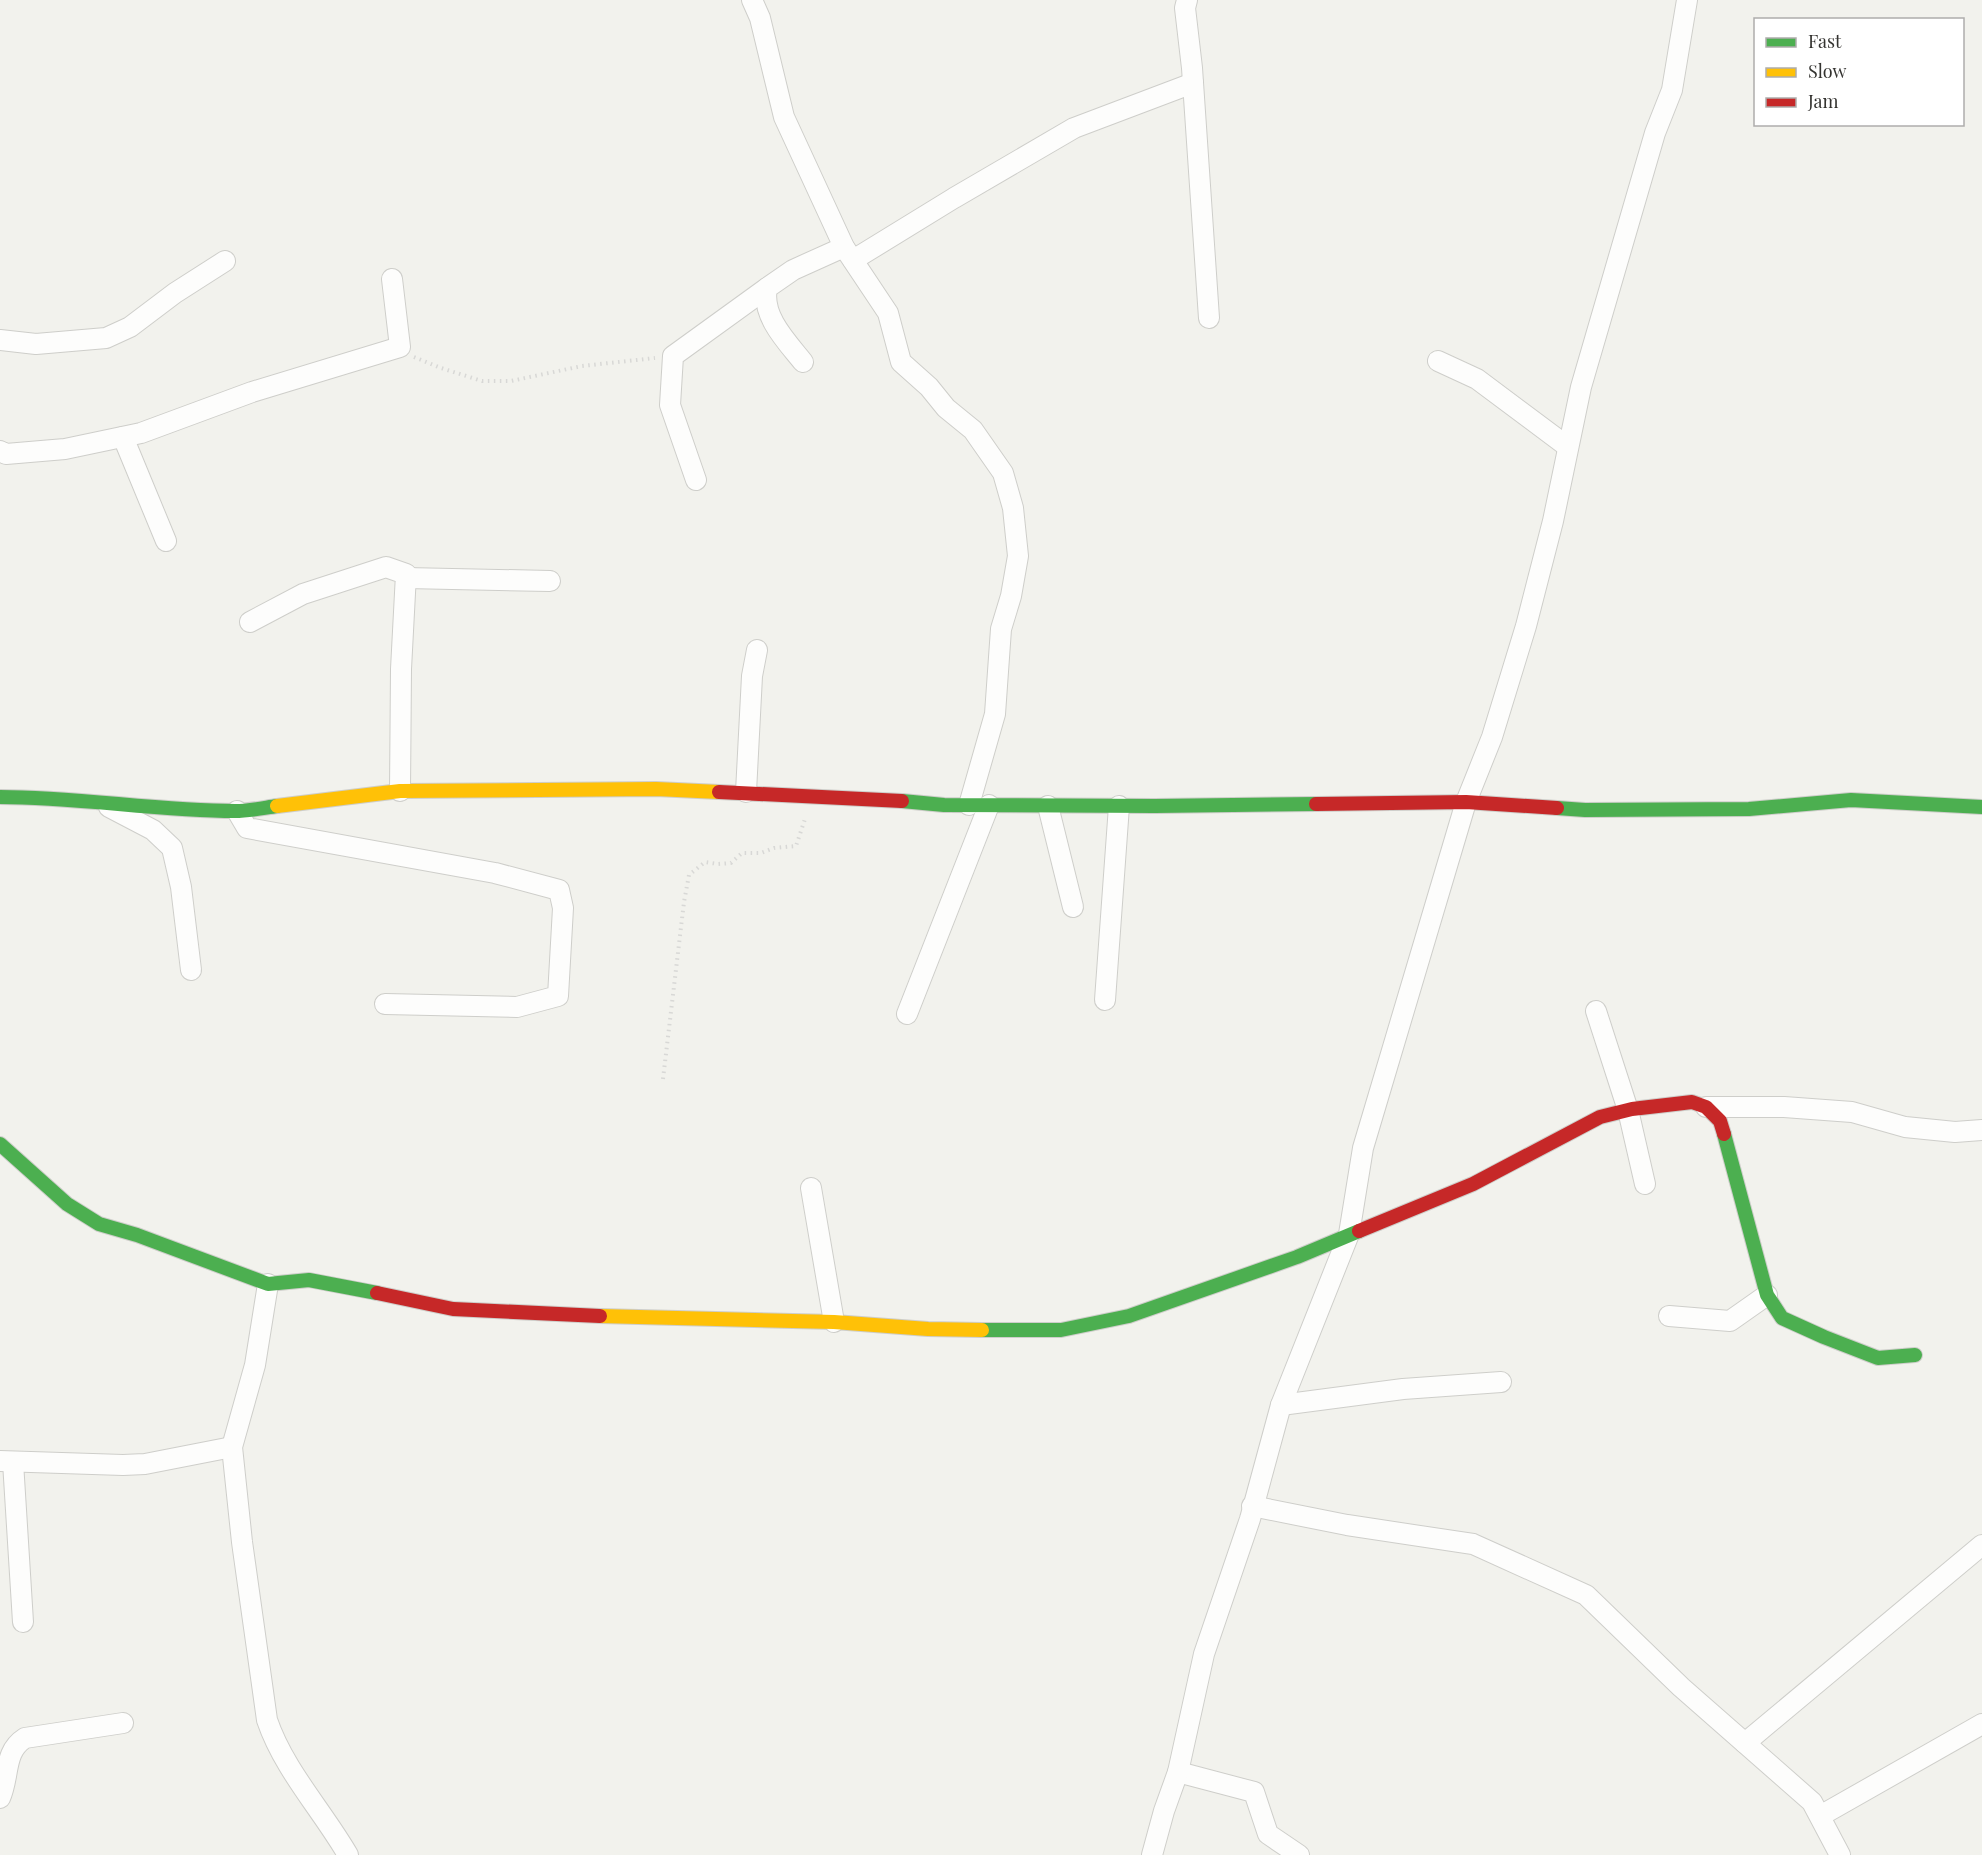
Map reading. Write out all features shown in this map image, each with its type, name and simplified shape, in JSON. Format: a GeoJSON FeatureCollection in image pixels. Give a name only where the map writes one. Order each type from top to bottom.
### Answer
{"type":"FeatureCollection","features":[{"type":"Feature","properties":{"kind":"street"},"geometry":{"type":"LineString","coordinates":[[752,0],[760,18],[784,117],[849,254],[888,313],[901,362],[929,387],[946,408],[973,430],[1003,473],[1012,508],[1018,556],[1011,596],[1001,629],[995,714],[969,805]]}},
{"type":"Feature","properties":{"kind":"street"},"geometry":{"type":"LineString","coordinates":[[1187,0],[1185,8],[1193,83],[1209,318]]}},
{"type":"Feature","properties":{"kind":"street"},"geometry":{"type":"LineString","coordinates":[[1152,1855],[1178,1772],[1204,1653],[1250,1519],[1281,1405],[1349,1234],[1363,1148],[1466,802],[1492,737],[1526,626],[1553,521],[1581,387],[1655,133],[1672,90],[1682,41],[1687,0]]}},
{"type":"Feature","properties":{"kind":"street"},"geometry":{"type":"LineString","coordinates":[[696,480],[670,405],[673,356],[793,270],[849,254],[954,198],[1074,128],[1193,83]]}},
{"type":"Feature","properties":{"kind":"street"},"geometry":{"type":"LineString","coordinates":[[0,340],[36,344],[106,338],[130,327],[175,293],[225,261]]}},
{"type":"Feature","properties":{"kind":"street"},"geometry":{"type":"LineString","coordinates":[[0,451],[6,454],[65,449],[123,437],[252,392],[400,347],[392,279]]}},
{"type":"Feature","properties":{"kind":"street"},"geometry":{"type":"LineString","coordinates":[[767,288],[765,296],[768,310],[780,333],[803,362]]}},
{"type":"Feature","properties":{"kind":"street"},"geometry":{"type":"LineString","coordinates":[[1437,361],[1477,379],[1568,447]]}},
{"type":"Feature","properties":{"kind":"street"},"geometry":{"type":"LineString","coordinates":[[123,437],[166,541]]}},
{"type":"Feature","properties":{"kind":"street"},"geometry":{"type":"LineString","coordinates":[[250,622],[303,594],[386,567],[406,574],[400,669],[400,790]]}},
{"type":"Feature","properties":{"kind":"street"},"geometry":{"type":"LineString","coordinates":[[406,578],[550,581]]}},
{"type":"Feature","properties":{"kind":"street"},"geometry":{"type":"LineString","coordinates":[[746,792],[752,676],[757,650]]}},
{"type":"Feature","properties":{"kind":"street"},"geometry":{"type":"LineString","coordinates":[[0,797],[41,796],[101,803],[237,811],[400,790],[656,789],[877,798],[944,805],[989,806],[1466,802],[1585,810],[1749,809],[1851,800],[1982,807]]}},
{"type":"Feature","properties":{"kind":"street"},"geometry":{"type":"LineString","coordinates":[[101,803],[153,830],[172,848],[181,887],[191,970]]}},
{"type":"Feature","properties":{"kind":"street"},"geometry":{"type":"LineString","coordinates":[[907,1014],[989,806]]}},
{"type":"Feature","properties":{"kind":"street"},"geometry":{"type":"LineString","coordinates":[[1048,806],[1073,908]]}},
{"type":"Feature","properties":{"kind":"street"},"geometry":{"type":"LineString","coordinates":[[1105,1000],[1119,806]]}},
{"type":"Feature","properties":{"kind":"street"},"geometry":{"type":"LineString","coordinates":[[237,811],[247,828],[495,873],[559,890],[563,908],[558,996],[517,1007],[385,1005]]}},
{"type":"Feature","properties":{"kind":"street"},"geometry":{"type":"LineString","coordinates":[[1596,1011],[1628,1110],[1645,1184]]}},
{"type":"Feature","properties":{"kind":"street"},"geometry":{"type":"LineString","coordinates":[[0,1144],[67,1204],[99,1224],[137,1235],[268,1284],[309,1280],[328,1282],[453,1309],[582,1316],[834,1322],[928,1329],[1008,1331],[1061,1330],[1129,1316],[1297,1257],[1473,1184],[1600,1118],[1628,1110],[1692,1102],[1706,1107],[1807,1108],[1852,1112],[1905,1127],[1956,1132],[1982,1130]]}},
{"type":"Feature","properties":{"kind":"street"},"geometry":{"type":"LineString","coordinates":[[1706,1107],[1720,1121],[1767,1296],[1782,1317],[1824,1337],[1878,1358],[1915,1355]]}},
{"type":"Feature","properties":{"kind":"street"},"geometry":{"type":"LineString","coordinates":[[811,1188],[834,1322]]}},
{"type":"Feature","properties":{"kind":"street"},"geometry":{"type":"LineString","coordinates":[[268,1284],[255,1365],[232,1447],[242,1542],[267,1720],[272,1735],[348,1855]]}},
{"type":"Feature","properties":{"kind":"street"},"geometry":{"type":"LineString","coordinates":[[1669,1316],[1730,1321],[1767,1296]]}},
{"type":"Feature","properties":{"kind":"street"},"geometry":{"type":"LineString","coordinates":[[1281,1405],[1403,1389],[1501,1382]]}},
{"type":"Feature","properties":{"kind":"street"},"geometry":{"type":"LineString","coordinates":[[23,1622],[6,1462],[123,1466],[145,1464],[232,1447]]}},
{"type":"Feature","properties":{"kind":"street"},"geometry":{"type":"LineString","coordinates":[[1252,1506],[1347,1525],[1473,1544],[1586,1594],[1681,1687],[1812,1802],[1840,1855]]}},
{"type":"Feature","properties":{"kind":"street"},"geometry":{"type":"LineString","coordinates":[[1745,1743],[1982,1545]]}},
{"type":"Feature","properties":{"kind":"street"},"geometry":{"type":"LineString","coordinates":[[0,1798],[10,1755],[15,1744],[26,1738],[123,1723]]}},
{"type":"Feature","properties":{"kind":"street"},"geometry":{"type":"LineString","coordinates":[[1820,1816],[1982,1724]]}},
{"type":"Feature","properties":{"kind":"street"},"geometry":{"type":"LineString","coordinates":[[1178,1772],[1254,1792],[1268,1834],[1299,1855]]}},
{"type":"Feature","properties":{"kind":"path"},"geometry":{"type":"LineString","coordinates":[[394,348],[441,368],[482,381],[511,381],[582,366],[673,356]]}},
{"type":"Feature","properties":{"kind":"path"},"geometry":{"type":"LineString","coordinates":[[663,1079],[689,875],[705,862],[718,864],[731,862],[742,854],[796,846],[809,808],[818,795]]}},
{"type":"Feature","properties":{"kind":"traffic: fast"},"geometry":{"type":"LineString","coordinates":[[0,797],[206,810],[240,811],[277,806]]}},
{"type":"Feature","properties":{"kind":"traffic: fast"},"geometry":{"type":"LineString","coordinates":[[1557,808],[1585,810],[1749,809],[1851,800],[1982,807]]}},
{"type":"Feature","properties":{"kind":"traffic: fast"},"geometry":{"type":"LineString","coordinates":[[902,801],[944,805],[1316,804]]}},
{"type":"Feature","properties":{"kind":"traffic: fast"},"geometry":{"type":"LineString","coordinates":[[1724,1134],[1767,1295],[1782,1318],[1878,1358],[1915,1355]]}},
{"type":"Feature","properties":{"kind":"traffic: fast"},"geometry":{"type":"LineString","coordinates":[[0,1144],[67,1204],[99,1224],[137,1235],[268,1284],[309,1280],[377,1293]]}},
{"type":"Feature","properties":{"kind":"traffic: fast"},"geometry":{"type":"LineString","coordinates":[[982,1330],[1061,1330],[1129,1316],[1297,1257],[1359,1231]]}},
{"type":"Feature","properties":{"kind":"traffic: slow"},"geometry":{"type":"LineString","coordinates":[[277,806],[400,791],[656,789],[719,792]]}},
{"type":"Feature","properties":{"kind":"traffic: slow"},"geometry":{"type":"LineString","coordinates":[[600,1316],[834,1322],[928,1329],[982,1330]]}},
{"type":"Feature","properties":{"kind":"traffic: jam"},"geometry":{"type":"LineString","coordinates":[[719,792],[902,801]]}},
{"type":"Feature","properties":{"kind":"traffic: jam"},"geometry":{"type":"LineString","coordinates":[[1316,804],[1466,802],[1557,808]]}},
{"type":"Feature","properties":{"kind":"traffic: jam"},"geometry":{"type":"LineString","coordinates":[[1359,1231],[1473,1184],[1600,1117],[1632,1109],[1692,1102],[1706,1107],[1720,1121],[1724,1134]]}},
{"type":"Feature","properties":{"kind":"traffic: jam"},"geometry":{"type":"LineString","coordinates":[[377,1293],[453,1309],[600,1316]]}}]}
